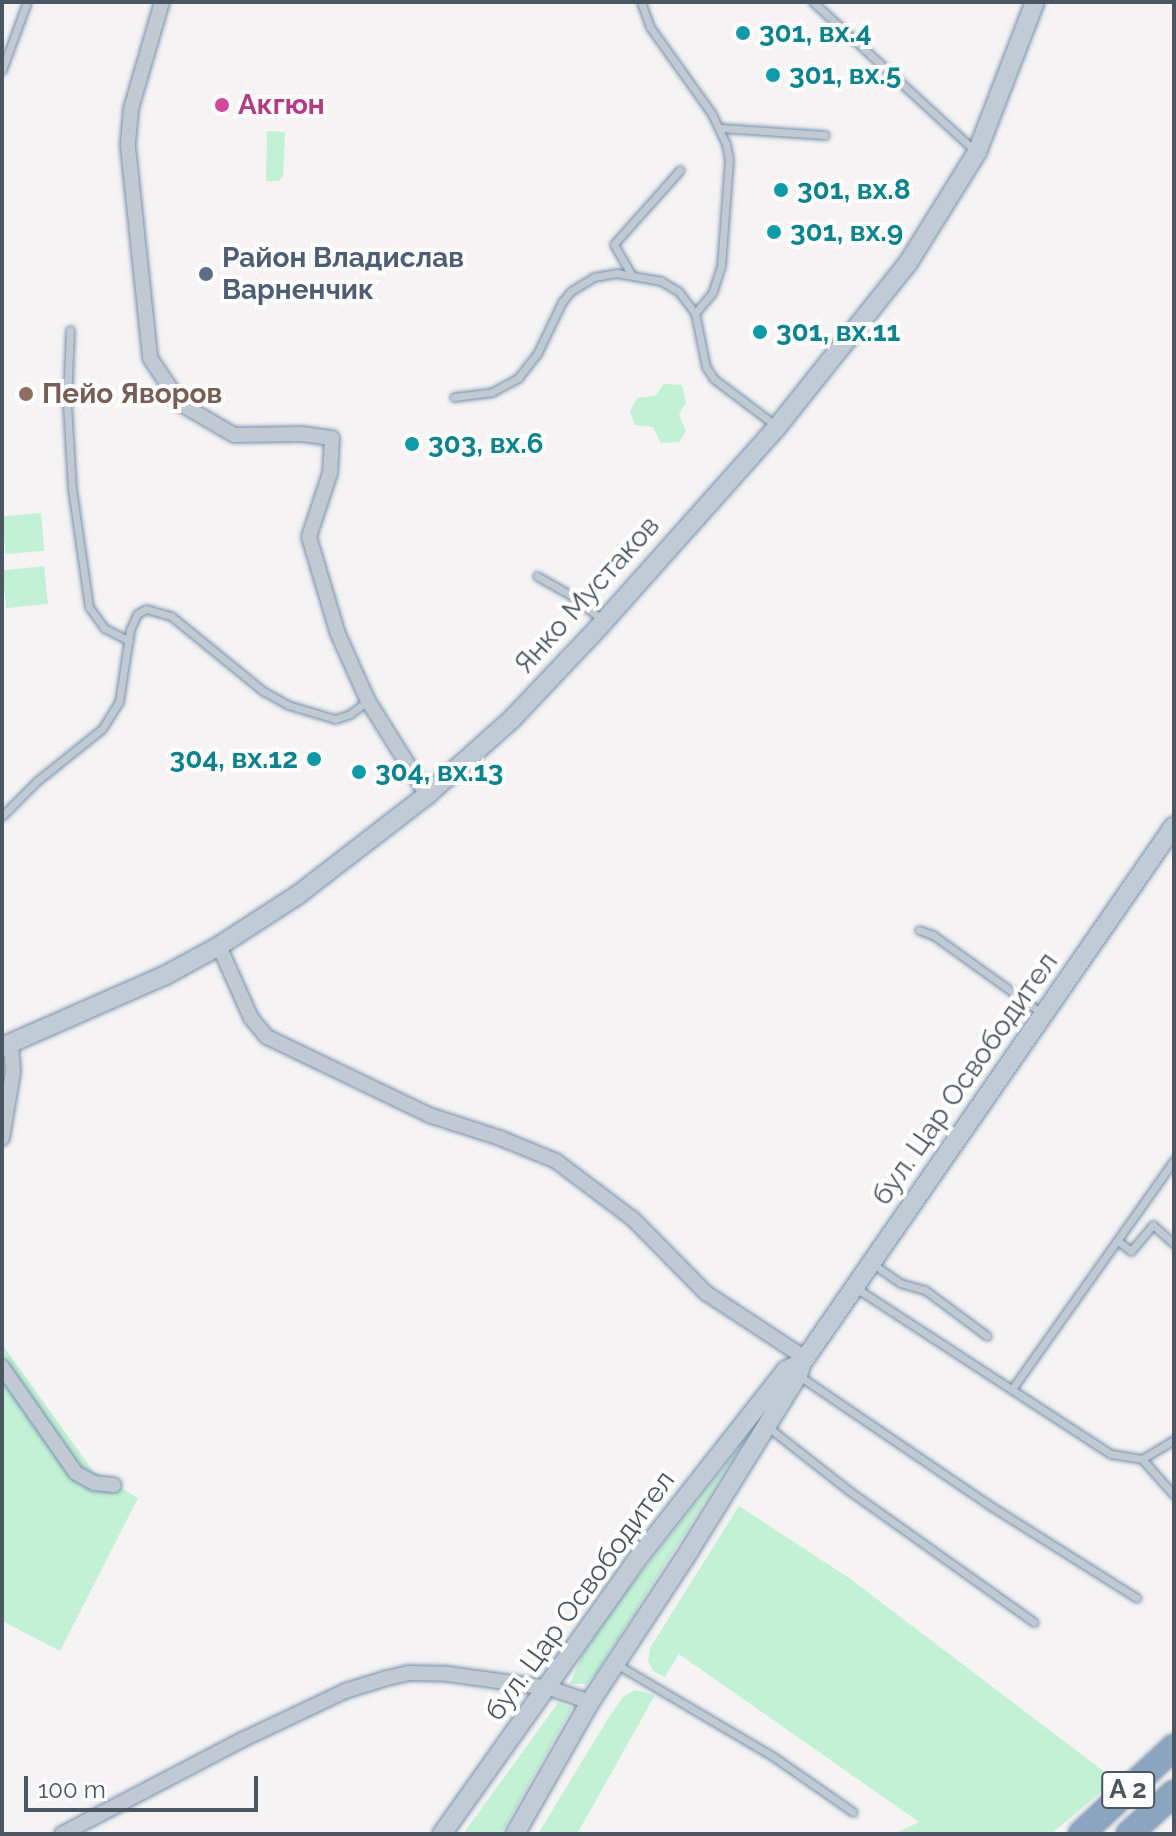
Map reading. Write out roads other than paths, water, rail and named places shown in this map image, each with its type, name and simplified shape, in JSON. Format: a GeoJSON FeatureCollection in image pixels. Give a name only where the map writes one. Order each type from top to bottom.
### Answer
{"type":"FeatureCollection","features":[{"type":"Feature","properties":{"kind":"highway","name":"A 2"},"geometry":{"type":"LineString","coordinates":[[1081,1834],[1174,1747]]}},
{"type":"Feature","properties":{"kind":"highway","name":"A 2"},"geometry":{"type":"LineString","coordinates":[[1129,1834],[1174,1793]]}},
{"type":"Feature","properties":{"kind":"main road","name":"Янко Мустаков"},"geometry":{"type":"LineString","coordinates":[[6,1046],[164,976],[219,946],[299,894],[427,795],[512,719],[777,427],[908,263],[977,152],[1035,2]]}},
{"type":"Feature","properties":{"kind":"main road","name":"бул. Цар Освободител"},"geometry":{"type":"LineString","coordinates":[[515,1834],[590,1702],[801,1365],[1174,826]]}},
{"type":"Feature","properties":{"kind":"main road","name":"бул. Цар Освободител"},"geometry":{"type":"LineString","coordinates":[[442,1834],[549,1688],[635,1562],[786,1370],[801,1365]]}},
{"type":"Feature","properties":{"kind":"street"},"geometry":{"type":"LineString","coordinates":[[162,2],[131,109],[128,147],[150,358],[181,404],[234,435],[302,434],[332,438],[330,473],[309,537],[338,634],[368,701],[427,795]]}},
{"type":"Feature","properties":{"kind":"street"},"geometry":{"type":"LineString","coordinates":[[219,946],[234,973],[251,1018],[267,1037],[429,1115],[500,1138],[556,1161],[633,1219],[706,1293],[801,1365]]}},
{"type":"Feature","properties":{"kind":"street"},"geometry":{"type":"LineString","coordinates":[[2,1138],[13,1072],[6,1046]]}},
{"type":"Feature","properties":{"kind":"street"},"geometry":{"type":"LineString","coordinates":[[2,1367],[76,1473],[94,1483],[114,1485]]}},
{"type":"Feature","properties":{"kind":"street"},"geometry":{"type":"LineString","coordinates":[[62,1834],[244,1739],[345,1691],[387,1678],[409,1673],[448,1674],[549,1688],[590,1702]]}},
{"type":"Feature","properties":{"kind":"lane"},"geometry":{"type":"LineString","coordinates":[[2,70],[27,2]]}},
{"type":"Feature","properties":{"kind":"lane"},"geometry":{"type":"LineString","coordinates":[[641,2],[661,45],[721,128],[729,160],[721,266],[712,293],[695,313]]}},
{"type":"Feature","properties":{"kind":"lane"},"geometry":{"type":"LineString","coordinates":[[813,2],[977,152]]}},
{"type":"Feature","properties":{"kind":"lane"},"geometry":{"type":"LineString","coordinates":[[826,13],[829,2]]}},
{"type":"Feature","properties":{"kind":"lane"},"geometry":{"type":"LineString","coordinates":[[721,128],[825,135]]}},
{"type":"Feature","properties":{"kind":"lane"},"geometry":{"type":"LineString","coordinates":[[631,274],[614,244],[680,170]]}},
{"type":"Feature","properties":{"kind":"lane"},"geometry":{"type":"LineString","coordinates":[[454,397],[492,392],[518,378],[537,354],[562,302],[582,283],[604,274],[631,274],[671,285],[695,313],[700,346],[714,379],[777,427]]}},
{"type":"Feature","properties":{"kind":"lane"},"geometry":{"type":"LineString","coordinates":[[70,330],[67,404],[72,489],[89,607],[104,628],[129,641]]}},
{"type":"Feature","properties":{"kind":"lane"},"geometry":{"type":"LineString","coordinates":[[537,576],[572,596],[604,621]]}},
{"type":"Feature","properties":{"kind":"lane"},"geometry":{"type":"LineString","coordinates":[[2,816],[37,781],[102,729],[119,702],[129,641],[137,614],[146,609],[160,610],[263,691],[288,705],[335,719],[350,714],[368,701]]}},
{"type":"Feature","properties":{"kind":"lane"},"geometry":{"type":"LineString","coordinates":[[919,930],[933,935],[1044,1015]]}},
{"type":"Feature","properties":{"kind":"lane"},"geometry":{"type":"LineString","coordinates":[[1012,1389],[1174,1160]]}},
{"type":"Feature","properties":{"kind":"lane"},"geometry":{"type":"LineString","coordinates":[[1118,1241],[1131,1251],[1153,1225],[1174,1244]]}},
{"type":"Feature","properties":{"kind":"lane"},"geometry":{"type":"LineString","coordinates":[[871,1263],[900,1283],[925,1290],[987,1336]]}},
{"type":"Feature","properties":{"kind":"lane"},"geometry":{"type":"LineString","coordinates":[[855,1287],[1111,1454],[1142,1459],[1174,1495]]}},
{"type":"Feature","properties":{"kind":"lane"},"geometry":{"type":"LineString","coordinates":[[801,1365],[986,1503],[1137,1598]]}},
{"type":"Feature","properties":{"kind":"lane"},"geometry":{"type":"LineString","coordinates":[[766,1425],[848,1490],[1034,1622]]}},
{"type":"Feature","properties":{"kind":"lane"},"geometry":{"type":"LineString","coordinates":[[1142,1459],[1174,1440]]}},
{"type":"Feature","properties":{"kind":"lane"},"geometry":{"type":"LineString","coordinates":[[616,1664],[738,1734],[853,1812]]}},
{"type":"Feature","properties":{"kind":"place","name":"301, вх.4"},"geometry":{"type":"Point","coordinates":[743,33]}},
{"type":"Feature","properties":{"kind":"place","name":"301, вх.5"},"geometry":{"type":"Point","coordinates":[773,75]}},
{"type":"Feature","properties":{"kind":"place","name":"Акгюн"},"geometry":{"type":"Point","coordinates":[222,105]}},
{"type":"Feature","properties":{"kind":"place","name":"301, вх.8"},"geometry":{"type":"Point","coordinates":[781,190]}},
{"type":"Feature","properties":{"kind":"place","name":"301, вх.9"},"geometry":{"type":"Point","coordinates":[774,232]}},
{"type":"Feature","properties":{"kind":"place","name":"Район Владислав Варненчик"},"geometry":{"type":"Point","coordinates":[206,274]}},
{"type":"Feature","properties":{"kind":"place","name":"301, вх.11"},"geometry":{"type":"Point","coordinates":[760,332]}},
{"type":"Feature","properties":{"kind":"place","name":"Пейо Яворов"},"geometry":{"type":"Point","coordinates":[26,394]}},
{"type":"Feature","properties":{"kind":"place","name":"303, вх.6"},"geometry":{"type":"Point","coordinates":[412,444]}},
{"type":"Feature","properties":{"kind":"place","name":"304, вх.12"},"geometry":{"type":"Point","coordinates":[314,759]}},
{"type":"Feature","properties":{"kind":"place","name":"304, вх.13"},"geometry":{"type":"Point","coordinates":[359,772]}}]}
